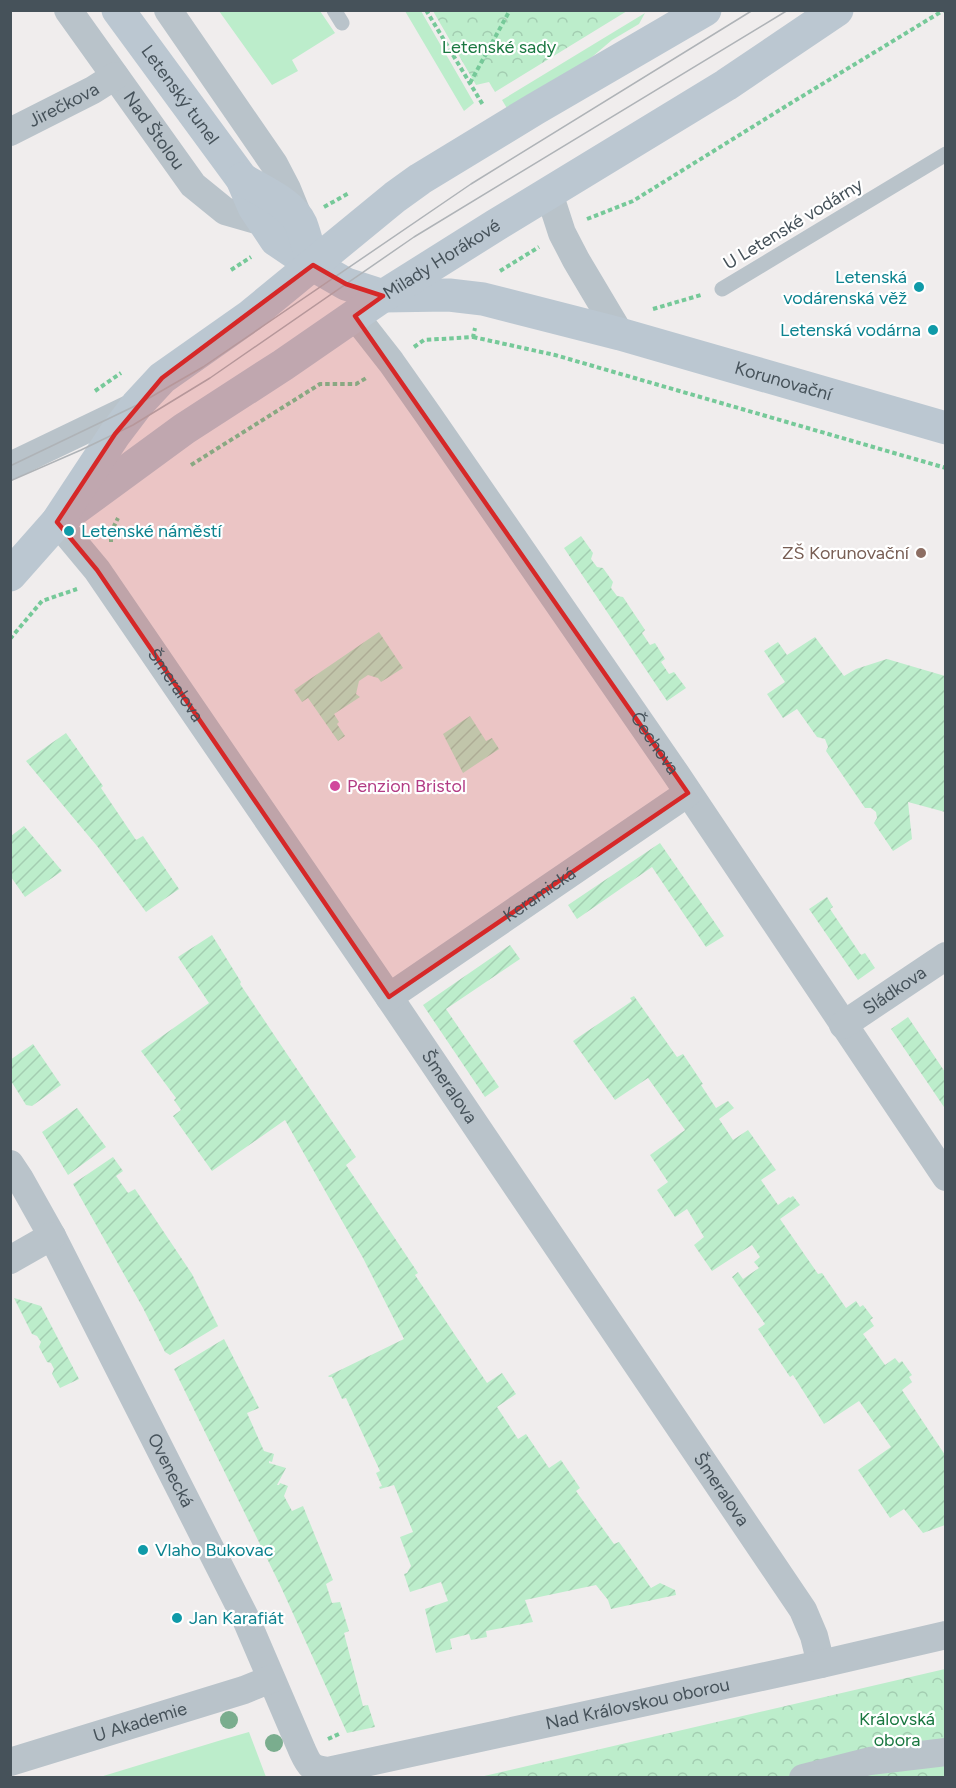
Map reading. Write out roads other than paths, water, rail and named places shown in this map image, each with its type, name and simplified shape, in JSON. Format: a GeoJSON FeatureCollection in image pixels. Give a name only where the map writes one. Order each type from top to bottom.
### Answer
{"type":"FeatureCollection","features":[{"type":"Feature","properties":{"kind":"main road","name":"Letenský tunel"},"geometry":{"type":"LineString","coordinates":[[118,10],[242,179],[254,207],[276,240],[313,265]]}},
{"type":"Feature","properties":{"kind":"main road"},"geometry":{"type":"LineString","coordinates":[[10,575],[57,522],[115,434],[162,378],[250,316],[395,196],[420,179],[705,10]]}},
{"type":"Feature","properties":{"kind":"main road","name":"Milady Horákové"},"geometry":{"type":"LineString","coordinates":[[57,522],[348,308],[383,296],[726,85],[837,10]]}},
{"type":"Feature","properties":{"kind":"main road","name":"Letenský tunel"},"geometry":{"type":"LineString","coordinates":[[242,179],[289,209],[300,223],[313,265]]}},
{"type":"Feature","properties":{"kind":"main road","name":"Korunovační"},"geometry":{"type":"LineString","coordinates":[[313,265],[346,284],[383,296],[449,295],[483,298],[620,334],[945,428]]}},
{"type":"Feature","properties":{"kind":"street","name":"Nad Štolou"},"geometry":{"type":"LineString","coordinates":[[68,10],[193,185],[225,211],[264,222]]}},
{"type":"Feature","properties":{"kind":"street"},"geometry":{"type":"LineString","coordinates":[[168,10],[274,164],[287,189],[300,223]]}},
{"type":"Feature","properties":{"kind":"street","name":"Jirečkova"},"geometry":{"type":"LineString","coordinates":[[10,132],[93,90],[115,76]]}},
{"type":"Feature","properties":{"kind":"street"},"geometry":{"type":"LineString","coordinates":[[549,193],[567,242],[620,334]]}},
{"type":"Feature","properties":{"kind":"street","name":"Čechova"},"geometry":{"type":"LineString","coordinates":[[348,308],[391,362],[436,426],[688,793],[945,1177]]}},
{"type":"Feature","properties":{"kind":"street"},"geometry":{"type":"LineString","coordinates":[[10,466],[137,405]]}},
{"type":"Feature","properties":{"kind":"street","name":"Šmeralova"},"geometry":{"type":"LineString","coordinates":[[57,522],[97,570],[803,1610],[814,1636],[821,1664]]}},
{"type":"Feature","properties":{"kind":"street","name":"Keramická"},"geometry":{"type":"LineString","coordinates":[[389,997],[688,793]]}},
{"type":"Feature","properties":{"kind":"street","name":"Sládkova"},"geometry":{"type":"LineString","coordinates":[[843,1025],[945,956]]}},
{"type":"Feature","properties":{"kind":"street","name":"Ovenecká"},"geometry":{"type":"LineString","coordinates":[[10,1164],[52,1236],[245,1617],[309,1764],[328,1774]]}},
{"type":"Feature","properties":{"kind":"street"},"geometry":{"type":"LineString","coordinates":[[10,1260],[52,1236]]}},
{"type":"Feature","properties":{"kind":"street","name":"Nad Královskou oborou"},"geometry":{"type":"LineString","coordinates":[[328,1774],[945,1635]]}},
{"type":"Feature","properties":{"kind":"street","name":"U Akademie"},"geometry":{"type":"LineString","coordinates":[[10,1762],[244,1690],[271,1679]]}},
{"type":"Feature","properties":{"kind":"street"},"geometry":{"type":"LineString","coordinates":[[803,1778],[870,1761],[945,1752]]}},
{"type":"Feature","properties":{"kind":"lane","name":"U Letenské vodárny"},"geometry":{"type":"LineString","coordinates":[[722,289],[945,154]]}},
{"type":"Feature","properties":{"kind":"lane"},"geometry":{"type":"LineString","coordinates":[[313,265],[348,308]]}},
{"type":"Feature","properties":{"kind":"tram line"},"geometry":{"type":"LineString","coordinates":[[10,466],[137,405],[203,367],[471,184],[753,10]]}},
{"type":"Feature","properties":{"kind":"tram line"},"geometry":{"type":"LineString","coordinates":[[10,481],[133,425],[210,378],[414,237],[788,10]]}},
{"type":"Feature","properties":{"kind":"place","name":"Letenská vodárenská věž"},"geometry":{"type":"Point","coordinates":[919,287]}},
{"type":"Feature","properties":{"kind":"place","name":"Letenská vodárna"},"geometry":{"type":"Point","coordinates":[933,330]}},
{"type":"Feature","properties":{"kind":"place","name":"Letenské náměstí"},"geometry":{"type":"Point","coordinates":[69,531]}},
{"type":"Feature","properties":{"kind":"place","name":"ZŠ Korunovační"},"geometry":{"type":"Point","coordinates":[921,553]}},
{"type":"Feature","properties":{"kind":"place","name":"Penzion Bristol"},"geometry":{"type":"Point","coordinates":[335,786]}},
{"type":"Feature","properties":{"kind":"place","name":"Vlaho Bukovac"},"geometry":{"type":"Point","coordinates":[143,1550]}},
{"type":"Feature","properties":{"kind":"place","name":"Jan Karafiát"},"geometry":{"type":"Point","coordinates":[177,1618]}},
{"type":"Feature","properties":{"kind":"park label","name":"Letenské sady"},"geometry":{"type":"Point","coordinates":[499,47]}},
{"type":"Feature","properties":{"kind":"park label","name":"Královská obora"},"geometry":{"type":"Point","coordinates":[897,1729]}}]}
